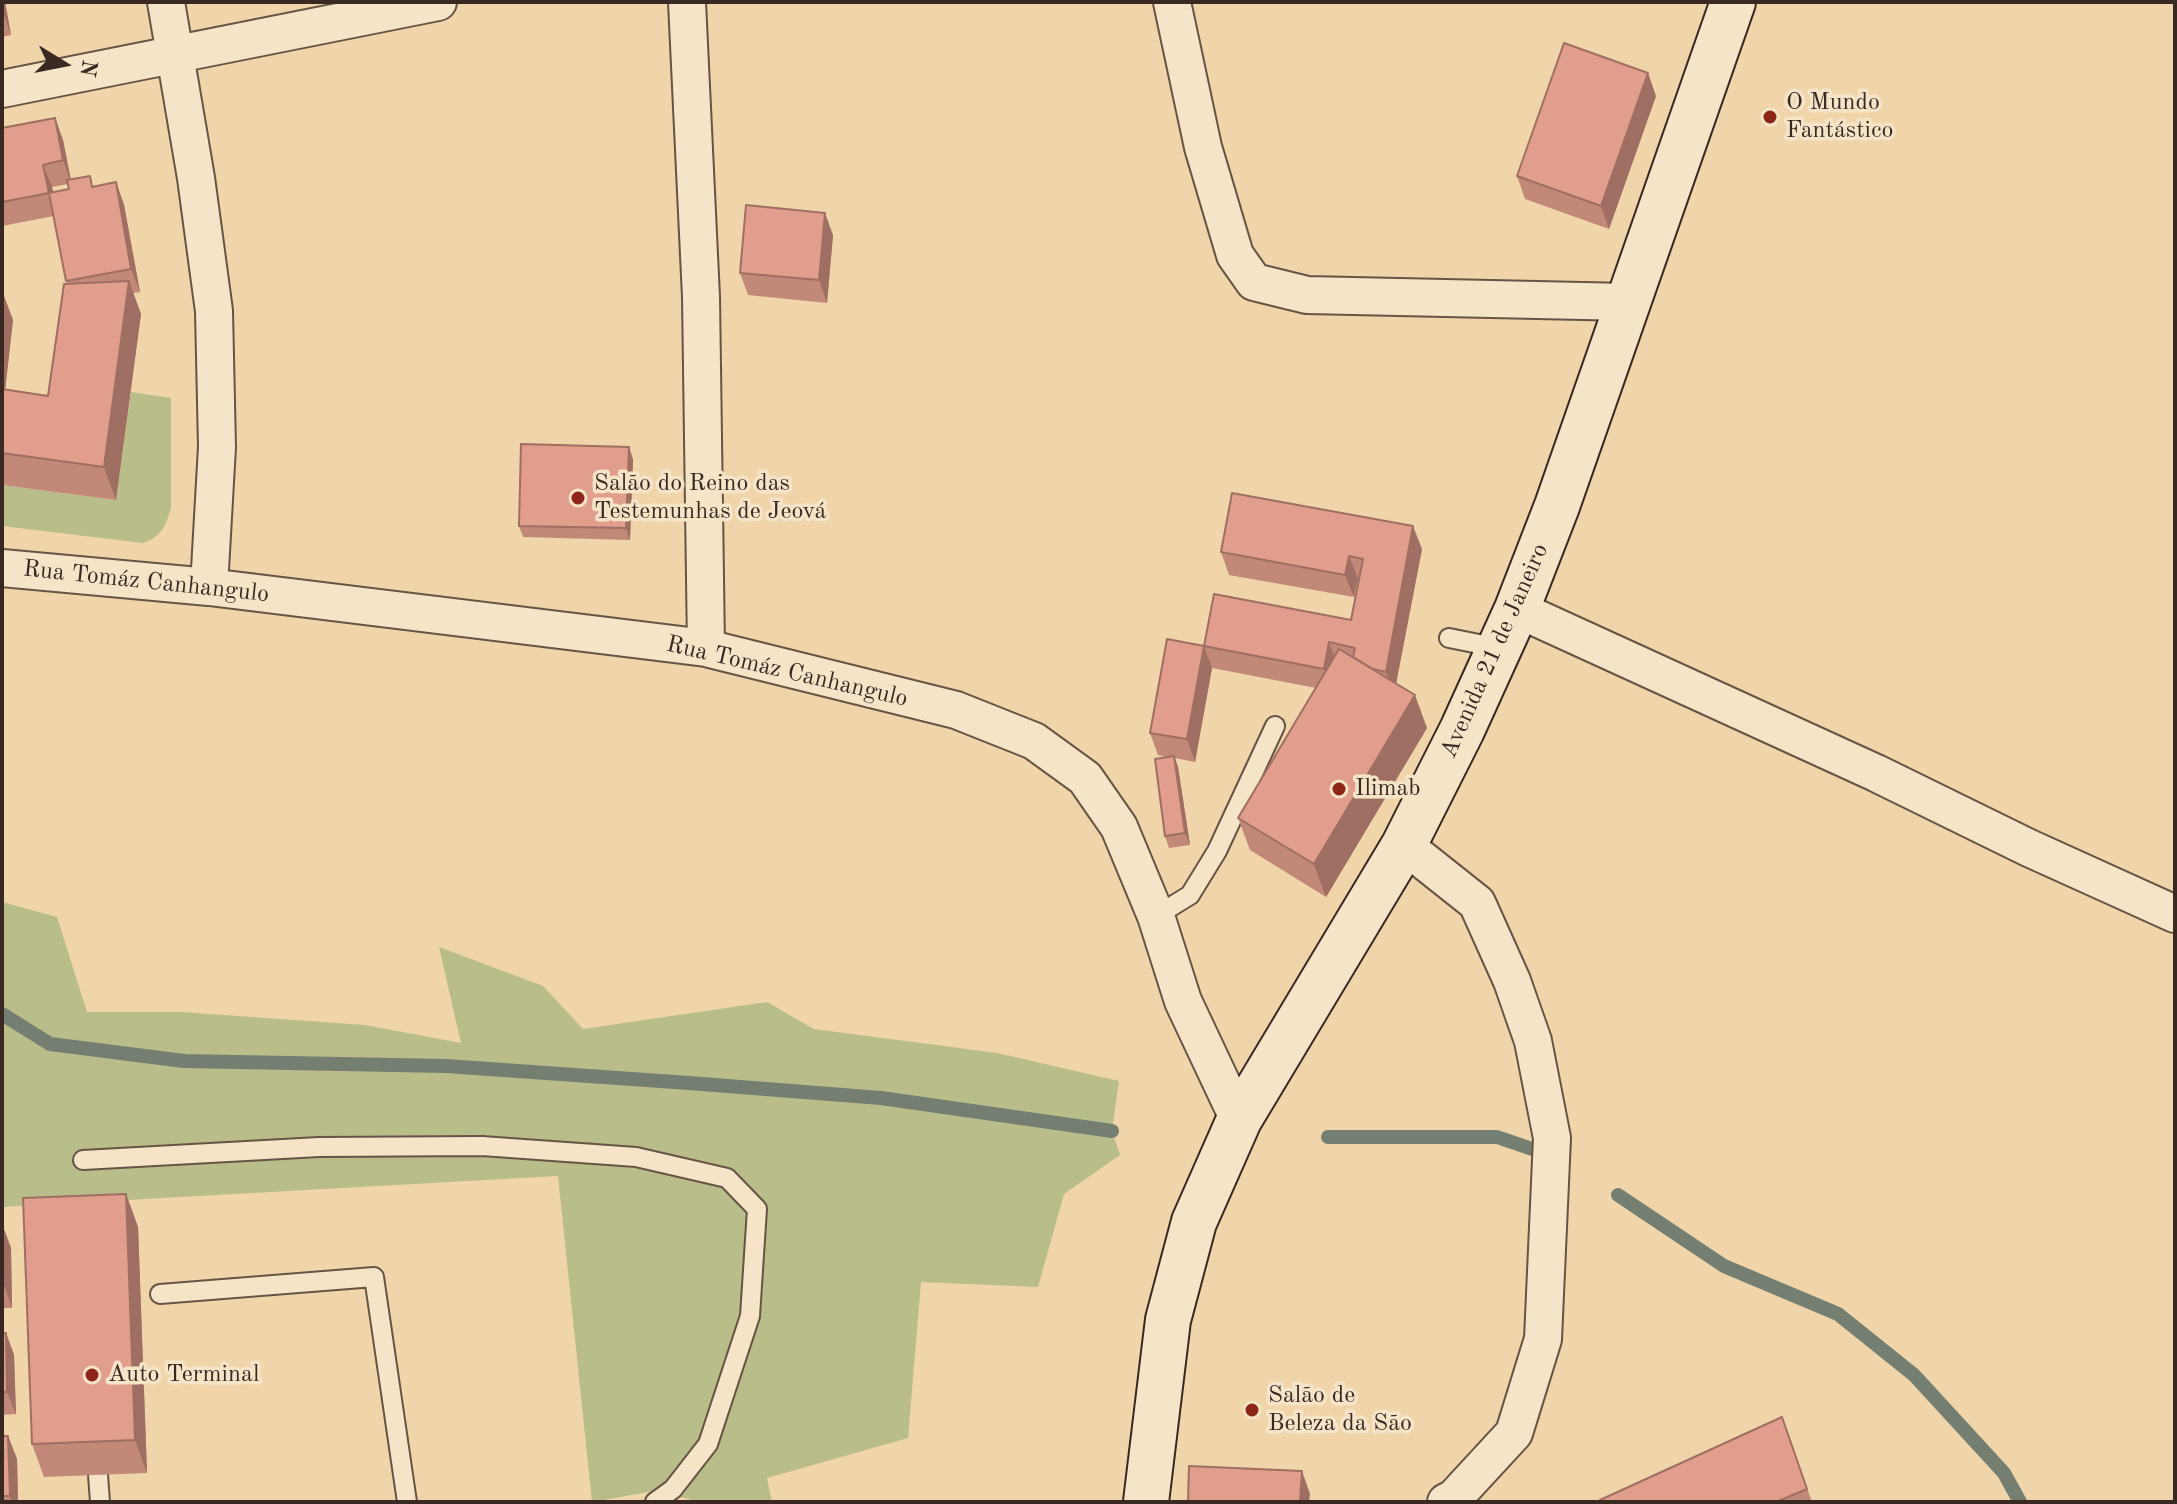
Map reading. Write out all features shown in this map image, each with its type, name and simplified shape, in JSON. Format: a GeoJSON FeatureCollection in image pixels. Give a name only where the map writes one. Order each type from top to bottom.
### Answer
{"type":"FeatureCollection","features":[{"type":"Feature","properties":{"kind":"main road","name":"Avenida 21 de Janeiro"},"geometry":{"type":"LineString","coordinates":[[1146,1502],[1168,1320],[1194,1222],[1239,1120],[1404,845],[1462,730],[1517,609],[1557,506],[1733,2]]}},
{"type":"Feature","properties":{"kind":"street"},"geometry":{"type":"LineString","coordinates":[[166,2],[196,178],[214,311],[217,447],[209,587]]}},
{"type":"Feature","properties":{"kind":"street"},"geometry":{"type":"LineString","coordinates":[[2,89],[438,2]]}},
{"type":"Feature","properties":{"kind":"street"},"geometry":{"type":"LineString","coordinates":[[687,2],[701,297],[706,648]]}},
{"type":"Feature","properties":{"kind":"street"},"geometry":{"type":"LineString","coordinates":[[1172,2],[1203,147],[1235,255],[1254,282],[1307,295],[1629,302]]}},
{"type":"Feature","properties":{"kind":"street","name":"Rua Tomáz Canhangulo"},"geometry":{"type":"LineString","coordinates":[[2,568],[209,587],[706,648],[956,710],[1034,741],[1085,778],[1119,827],[1156,916],[1183,1001],[1239,1120]]}},
{"type":"Feature","properties":{"kind":"street"},"geometry":{"type":"LineString","coordinates":[[1517,609],[2175,914]]}},
{"type":"Feature","properties":{"kind":"street"},"geometry":{"type":"LineString","coordinates":[[1404,845],[1477,903],[1512,981],[1533,1041],[1552,1138],[1543,1339],[1514,1433],[1452,1501]]}},
{"type":"Feature","properties":{"kind":"lane"},"geometry":{"type":"LineString","coordinates":[[1449,638],[1499,648]]}},
{"type":"Feature","properties":{"kind":"lane"},"geometry":{"type":"LineString","coordinates":[[1156,916],[1190,895],[1217,851],[1275,726]]}},
{"type":"Feature","properties":{"kind":"lane"},"geometry":{"type":"LineString","coordinates":[[83,1160],[319,1147],[482,1146],[636,1157],[727,1178],[757,1209],[750,1316],[708,1444],[673,1489],[655,1502]]}},
{"type":"Feature","properties":{"kind":"lane"},"geometry":{"type":"LineString","coordinates":[[160,1294],[374,1277],[407,1502]]}},
{"type":"Feature","properties":{"kind":"lane"},"geometry":{"type":"LineString","coordinates":[[98,1475],[100,1502]]}},
{"type":"Feature","properties":{"kind":"green space"},"geometry":{"type":"Polygon","coordinates":[[[131,392],[171,398],[171,507],[159,534],[143,543],[2,526],[2,485],[116,500],[131,392]]]}},
{"type":"Feature","properties":{"kind":"green space"},"geometry":{"type":"Polygon","coordinates":[[[2,902],[57,917],[87,1012],[181,1012],[365,1025],[461,1043],[439,947],[543,986],[583,1029],[767,1002],[814,1029],[997,1053],[1119,1081],[1112,1131],[1120,1155],[1064,1194],[1038,1287],[921,1282],[908,1438],[767,1478],[772,1502],[702,1502],[654,1491],[592,1502],[558,1176],[2,1207],[2,902]]]}},
{"type":"Feature","properties":{"kind":"building"},"geometry":{"type":"Polygon","coordinates":[[[1564,43],[1648,73],[1601,206],[1517,176],[1564,43]]]}},
{"type":"Feature","properties":{"kind":"building"},"geometry":{"type":"Polygon","coordinates":[[[55,118],[63,160],[43,165],[49,193],[2,202],[2,128],[55,118]]]}},
{"type":"Feature","properties":{"kind":"building"},"geometry":{"type":"Polygon","coordinates":[[[90,176],[92,187],[116,182],[131,269],[66,281],[49,193],[69,189],[67,180],[90,176]]]}},
{"type":"Feature","properties":{"kind":"building"},"geometry":{"type":"Polygon","coordinates":[[[746,205],[825,213],[819,280],[740,273],[746,205]]]}},
{"type":"Feature","properties":{"kind":"building"},"geometry":{"type":"Polygon","coordinates":[[[129,281],[104,467],[2,453],[2,389],[48,396],[64,284],[129,281]]]}},
{"type":"Feature","properties":{"kind":"building","name":"Salão do Reino das Testemunhas de Jeová"},"geometry":{"type":"Polygon","coordinates":[[[521,444],[629,447],[626,528],[519,526],[521,444]]]}},
{"type":"Feature","properties":{"kind":"building"},"geometry":{"type":"Polygon","coordinates":[[[1232,493],[1413,526],[1386,672],[1373,669],[1353,657],[1355,648],[1329,642],[1324,669],[1204,646],[1214,594],[1351,620],[1363,559],[1349,556],[1345,575],[1221,552],[1232,493]]]}},
{"type":"Feature","properties":{"kind":"building"},"geometry":{"type":"Polygon","coordinates":[[[1167,639],[1204,646],[1187,739],[1150,733],[1167,639]]]}},
{"type":"Feature","properties":{"kind":"building","name":"Ilimab"},"geometry":{"type":"Polygon","coordinates":[[[1339,649],[1415,695],[1314,864],[1238,818],[1339,649]]]}},
{"type":"Feature","properties":{"kind":"building"},"geometry":{"type":"Polygon","coordinates":[[[1174,756],[1185,833],[1165,836],[1155,759],[1174,756]]]}},
{"type":"Feature","properties":{"kind":"building","name":"Auto Terminal"},"geometry":{"type":"Polygon","coordinates":[[[126,1194],[135,1440],[32,1444],[23,1198],[126,1194]]]}},
{"type":"Feature","properties":{"kind":"building"},"geometry":{"type":"Polygon","coordinates":[[[3,1226],[4,1285],[2,1285],[3,1226]]]}},
{"type":"Feature","properties":{"kind":"building"},"geometry":{"type":"Polygon","coordinates":[[[2,1333],[6,1333],[7,1392],[2,1392],[2,1333]]]}},
{"type":"Feature","properties":{"kind":"building"},"geometry":{"type":"Polygon","coordinates":[[[1782,1417],[1807,1489],[1776,1502],[1600,1502],[1600,1500],[1782,1417]]]}},
{"type":"Feature","properties":{"kind":"building"},"geometry":{"type":"Polygon","coordinates":[[[2,1436],[8,1436],[10,1496],[2,1496],[2,1436]]]}},
{"type":"Feature","properties":{"kind":"building"},"geometry":{"type":"Polygon","coordinates":[[[1189,1466],[1302,1471],[1300,1502],[1188,1502],[1189,1466]]]}},
{"type":"Feature","properties":{"kind":"waterway"},"geometry":{"type":"LineString","coordinates":[[2,1014],[50,1044],[184,1061],[446,1066],[689,1083],[881,1098],[1112,1131]]}},
{"type":"Feature","properties":{"kind":"waterway"},"geometry":{"type":"LineString","coordinates":[[1328,1137],[1497,1137],[1538,1151]]}},
{"type":"Feature","properties":{"kind":"waterway"},"geometry":{"type":"LineString","coordinates":[[1618,1195],[1724,1266],[1838,1314],[1914,1375],[2004,1473],[2020,1502]]}},
{"type":"Feature","properties":{"kind":"place","name":"O Mundo Fantástico"},"geometry":{"type":"Point","coordinates":[1770,117]}},
{"type":"Feature","properties":{"kind":"place","name":"Salão do Reino das Testemunhas de Jeová"},"geometry":{"type":"Point","coordinates":[578,498]}},
{"type":"Feature","properties":{"kind":"place","name":"Ilimab"},"geometry":{"type":"Point","coordinates":[1339,789]}},
{"type":"Feature","properties":{"kind":"place","name":"Auto Terminal"},"geometry":{"type":"Point","coordinates":[92,1375]}},
{"type":"Feature","properties":{"kind":"place","name":"Salão de Beleza da São"},"geometry":{"type":"Point","coordinates":[1252,1410]}}]}
